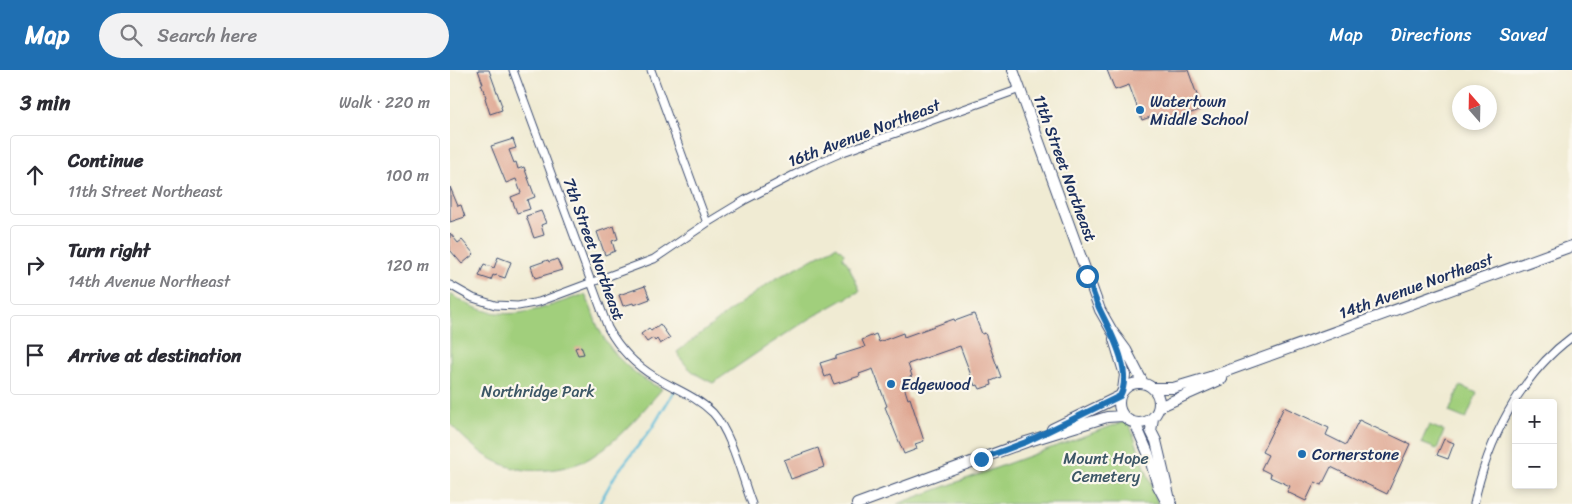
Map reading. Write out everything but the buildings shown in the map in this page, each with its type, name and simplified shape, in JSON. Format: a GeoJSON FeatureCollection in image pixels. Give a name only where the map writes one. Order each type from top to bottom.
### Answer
{"type":"FeatureCollection","features":[{"type":"Feature","properties":{"kind":"main road","name":"11th Street Northeast"},"geometry":{"type":"LineString","coordinates":[[1013,70],[1100,310],[1126,350],[1143,383]]}},
{"type":"Feature","properties":{"kind":"main road","name":"14th Avenue Northeast"},"geometry":{"type":"LineString","coordinates":[[1154,388],[1173,388],[1210,377],[1572,246]]}},
{"type":"Feature","properties":{"kind":"main road","name":"11th Street Northeast"},"geometry":{"type":"LineString","coordinates":[[1112,331],[1125,375],[1121,393]]}},
{"type":"Feature","properties":{"kind":"main road","name":"14th Avenue Northeast"},"geometry":{"type":"LineString","coordinates":[[1159,407],[1223,379],[1271,355]]}},
{"type":"Feature","properties":{"kind":"main road"},"geometry":{"type":"LineString","coordinates":[[1026,442],[1121,393],[1132,384],[1143,383],[1154,388],[1157,394],[1159,407],[1153,418],[1152,431],[1170,504]]}},
{"type":"Feature","properties":{"kind":"main road"},"geometry":{"type":"LineString","coordinates":[[1121,393],[1118,403],[1123,416],[1128,420],[1141,424],[1153,418]]}},
{"type":"Feature","properties":{"kind":"main road"},"geometry":{"type":"LineString","coordinates":[[858,504],[1026,442],[1107,417],[1123,416]]}},
{"type":"Feature","properties":{"kind":"main road"},"geometry":{"type":"LineString","coordinates":[[1135,423],[1148,453],[1158,486],[1170,504]]}},
{"type":"Feature","properties":{"kind":"street","name":"7th Street Northeast"},"geometry":{"type":"LineString","coordinates":[[513,70],[608,328],[629,357],[655,377],[693,396],[718,420],[727,437],[752,504]]}},
{"type":"Feature","properties":{"kind":"street"},"geometry":{"type":"LineString","coordinates":[[651,70],[707,223]]}},
{"type":"Feature","properties":{"kind":"street","name":"16th Avenue Northeast"},"geometry":{"type":"LineString","coordinates":[[450,285],[473,298],[490,304],[523,306],[539,302],[654,259],[707,223],[766,188],[824,160],[1020,89]]}},
{"type":"Feature","properties":{"kind":"street"},"geometry":{"type":"LineString","coordinates":[[1474,504],[1492,443],[1507,413],[1543,363],[1572,337]]}},
{"type":"Feature","properties":{"kind":"green space"},"geometry":{"type":"Polygon","coordinates":[[[837,246],[844,253],[843,258],[848,264],[860,291],[803,323],[713,383],[697,374],[684,363],[677,352],[739,304],[775,279],[837,246]]]}},
{"type":"Feature","properties":{"kind":"green space","name":"Northridge Park"},"geometry":{"type":"Polygon","coordinates":[[[450,294],[467,304],[499,313],[529,311],[585,295],[598,327],[612,350],[634,372],[662,389],[610,444],[584,461],[561,468],[539,471],[518,469],[498,462],[478,450],[450,424],[450,294]]]}},
{"type":"Feature","properties":{"kind":"green space"},"geometry":{"type":"Polygon","coordinates":[[[1460,386],[1477,393],[1466,419],[1449,412],[1460,386]]]}},
{"type":"Feature","properties":{"kind":"green space","name":"Mount Hope Cemetery"},"geometry":{"type":"Polygon","coordinates":[[[1128,420],[1158,504],[897,504],[1128,420]]]}},
{"type":"Feature","properties":{"kind":"green space"},"geometry":{"type":"Polygon","coordinates":[[[1429,425],[1444,431],[1437,449],[1421,443],[1429,425]]]}},
{"type":"Feature","properties":{"kind":"waterway"},"geometry":{"type":"LineString","coordinates":[[599,504],[616,474],[652,428],[676,388]]}},
{"type":"Feature","properties":{"kind":"place","name":"Watertown Middle School"},"geometry":{"type":"Point","coordinates":[1140,110]}},
{"type":"Feature","properties":{"kind":"place","name":"Edgewood"},"geometry":{"type":"Point","coordinates":[891,384]}},
{"type":"Feature","properties":{"kind":"place","name":"Cornerstone"},"geometry":{"type":"Point","coordinates":[1302,454]}},
{"type":"Feature","properties":{"kind":"route"},"geometry":{"type":"LineString","coordinates":[[981,459],[1026,442],[1120,396],[1123,390],[1125,375],[1112,331],[1100,310],[1087,276]]}}]}
